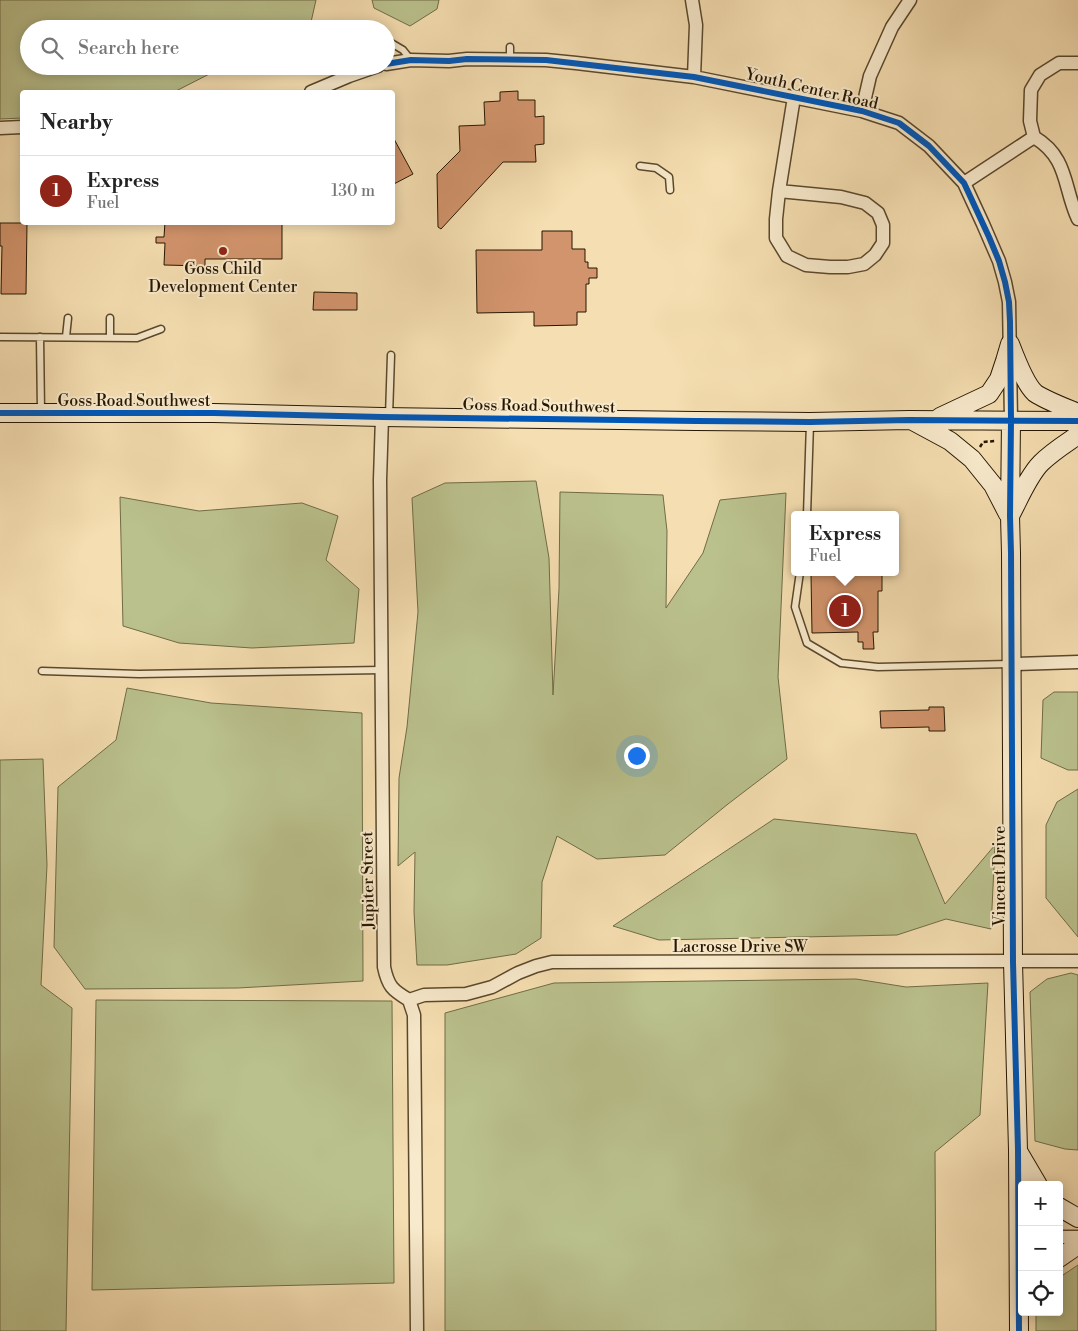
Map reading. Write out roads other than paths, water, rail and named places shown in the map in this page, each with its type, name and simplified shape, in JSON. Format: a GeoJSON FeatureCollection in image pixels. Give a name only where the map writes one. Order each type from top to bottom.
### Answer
{"type":"FeatureCollection","features":[{"type":"Feature","properties":{"kind":"street"},"geometry":{"type":"LineString","coordinates":[[692,0],[696,25],[694,77]]}},
{"type":"Feature","properties":{"kind":"street"},"geometry":{"type":"LineString","coordinates":[[862,111],[870,76],[892,27],[910,0]]}},
{"type":"Feature","properties":{"kind":"street","name":"Youth Center Road"},"geometry":{"type":"LineString","coordinates":[[395,63],[411,60],[449,61],[466,56],[510,60],[546,60],[694,77],[862,111],[899,123],[929,146],[964,183],[989,237],[1005,282],[1009,302],[1011,420]]}},
{"type":"Feature","properties":{"kind":"street"},"geometry":{"type":"LineString","coordinates":[[1078,63],[1059,63],[1040,75],[1031,90],[1030,121],[1034,137],[1046,144],[1064,174],[1078,219]]}},
{"type":"Feature","properties":{"kind":"street"},"geometry":{"type":"LineString","coordinates":[[316,90],[352,75]]}},
{"type":"Feature","properties":{"kind":"street"},"geometry":{"type":"LineString","coordinates":[[779,191],[841,197],[866,203],[878,213],[883,225],[883,243],[875,255],[864,264],[848,267],[806,265],[787,256],[776,238],[779,191],[794,97]]}},
{"type":"Feature","properties":{"kind":"street"},"geometry":{"type":"LineString","coordinates":[[0,128],[20,127]]}},
{"type":"Feature","properties":{"kind":"street"},"geometry":{"type":"LineString","coordinates":[[964,183],[1034,137]]}},
{"type":"Feature","properties":{"kind":"street"},"geometry":{"type":"LineString","coordinates":[[1010,344],[1021,371],[1035,392],[1078,414]]}},
{"type":"Feature","properties":{"kind":"street"},"geometry":{"type":"LineString","coordinates":[[934,420],[989,394],[998,379],[1010,344]]}},
{"type":"Feature","properties":{"kind":"street","name":"Goss Road Southwest"},"geometry":{"type":"LineString","coordinates":[[0,413],[204,413],[810,422],[909,420],[1078,421]]}},
{"type":"Feature","properties":{"kind":"street","name":"Jupiter Street"},"geometry":{"type":"LineString","coordinates":[[386,417],[380,480],[384,967],[387,979],[395,992],[409,1000]]}},
{"type":"Feature","properties":{"kind":"street"},"geometry":{"type":"LineString","coordinates":[[909,420],[950,441],[972,459],[993,485],[1010,516]]}},
{"type":"Feature","properties":{"kind":"street","name":"Vincent Drive"},"geometry":{"type":"LineString","coordinates":[[1011,420],[1013,962],[1020,1226]]}},
{"type":"Feature","properties":{"kind":"street"},"geometry":{"type":"LineString","coordinates":[[1010,516],[1039,465],[1078,435]]}},
{"type":"Feature","properties":{"kind":"street"},"geometry":{"type":"LineString","coordinates":[[1012,664],[1078,662]]}},
{"type":"Feature","properties":{"kind":"street","name":"Lacrosse Drive SW"},"geometry":{"type":"LineString","coordinates":[[409,1000],[424,995],[466,994],[492,987],[518,973],[552,962],[1078,961]]}},
{"type":"Feature","properties":{"kind":"street"},"geometry":{"type":"LineString","coordinates":[[409,1000],[414,1015],[417,1331]]}},
{"type":"Feature","properties":{"kind":"street"},"geometry":{"type":"LineString","coordinates":[[1018,1150],[1036,1181]]}},
{"type":"Feature","properties":{"kind":"street"},"geometry":{"type":"LineString","coordinates":[[1063,1209],[1078,1218]]}},
{"type":"Feature","properties":{"kind":"street"},"geometry":{"type":"LineString","coordinates":[[1063,1237],[1078,1236]]}},
{"type":"Feature","properties":{"kind":"street"},"geometry":{"type":"LineString","coordinates":[[1063,1255],[1078,1245]]}},
{"type":"Feature","properties":{"kind":"street","name":"Vincent Drive"},"geometry":{"type":"LineString","coordinates":[[1020,1271],[1021,1323]]}},
{"type":"Feature","properties":{"kind":"lane"},"geometry":{"type":"LineString","coordinates":[[395,45],[403,50],[411,60]]}},
{"type":"Feature","properties":{"kind":"lane"},"geometry":{"type":"LineString","coordinates":[[510,47],[510,60]]}},
{"type":"Feature","properties":{"kind":"lane"},"geometry":{"type":"LineString","coordinates":[[640,166],[656,168],[669,177],[670,190]]}},
{"type":"Feature","properties":{"kind":"lane"},"geometry":{"type":"LineString","coordinates":[[66,337],[68,318]]}},
{"type":"Feature","properties":{"kind":"lane"},"geometry":{"type":"LineString","coordinates":[[110,318],[110,338]]}},
{"type":"Feature","properties":{"kind":"lane"},"geometry":{"type":"LineString","coordinates":[[0,337],[137,338],[161,329]]}},
{"type":"Feature","properties":{"kind":"lane"},"geometry":{"type":"LineString","coordinates":[[40,337],[41,413]]}},
{"type":"Feature","properties":{"kind":"lane"},"geometry":{"type":"LineString","coordinates":[[386,417],[391,355]]}},
{"type":"Feature","properties":{"kind":"lane"},"geometry":{"type":"LineString","coordinates":[[807,511],[810,422]]}},
{"type":"Feature","properties":{"kind":"lane"},"geometry":{"type":"LineString","coordinates":[[799,576],[795,607],[807,643],[841,663],[878,668],[1012,664]]}},
{"type":"Feature","properties":{"kind":"lane"},"geometry":{"type":"LineString","coordinates":[[42,671],[139,674],[382,670]]}},
{"type":"Feature","properties":{"kind":"place","name":"Goss Child Development Center"},"geometry":{"type":"Point","coordinates":[223,251]}},
{"type":"Feature","properties":{"kind":"place","name":"Express"},"geometry":{"type":"Point","coordinates":[845,611]}}]}
